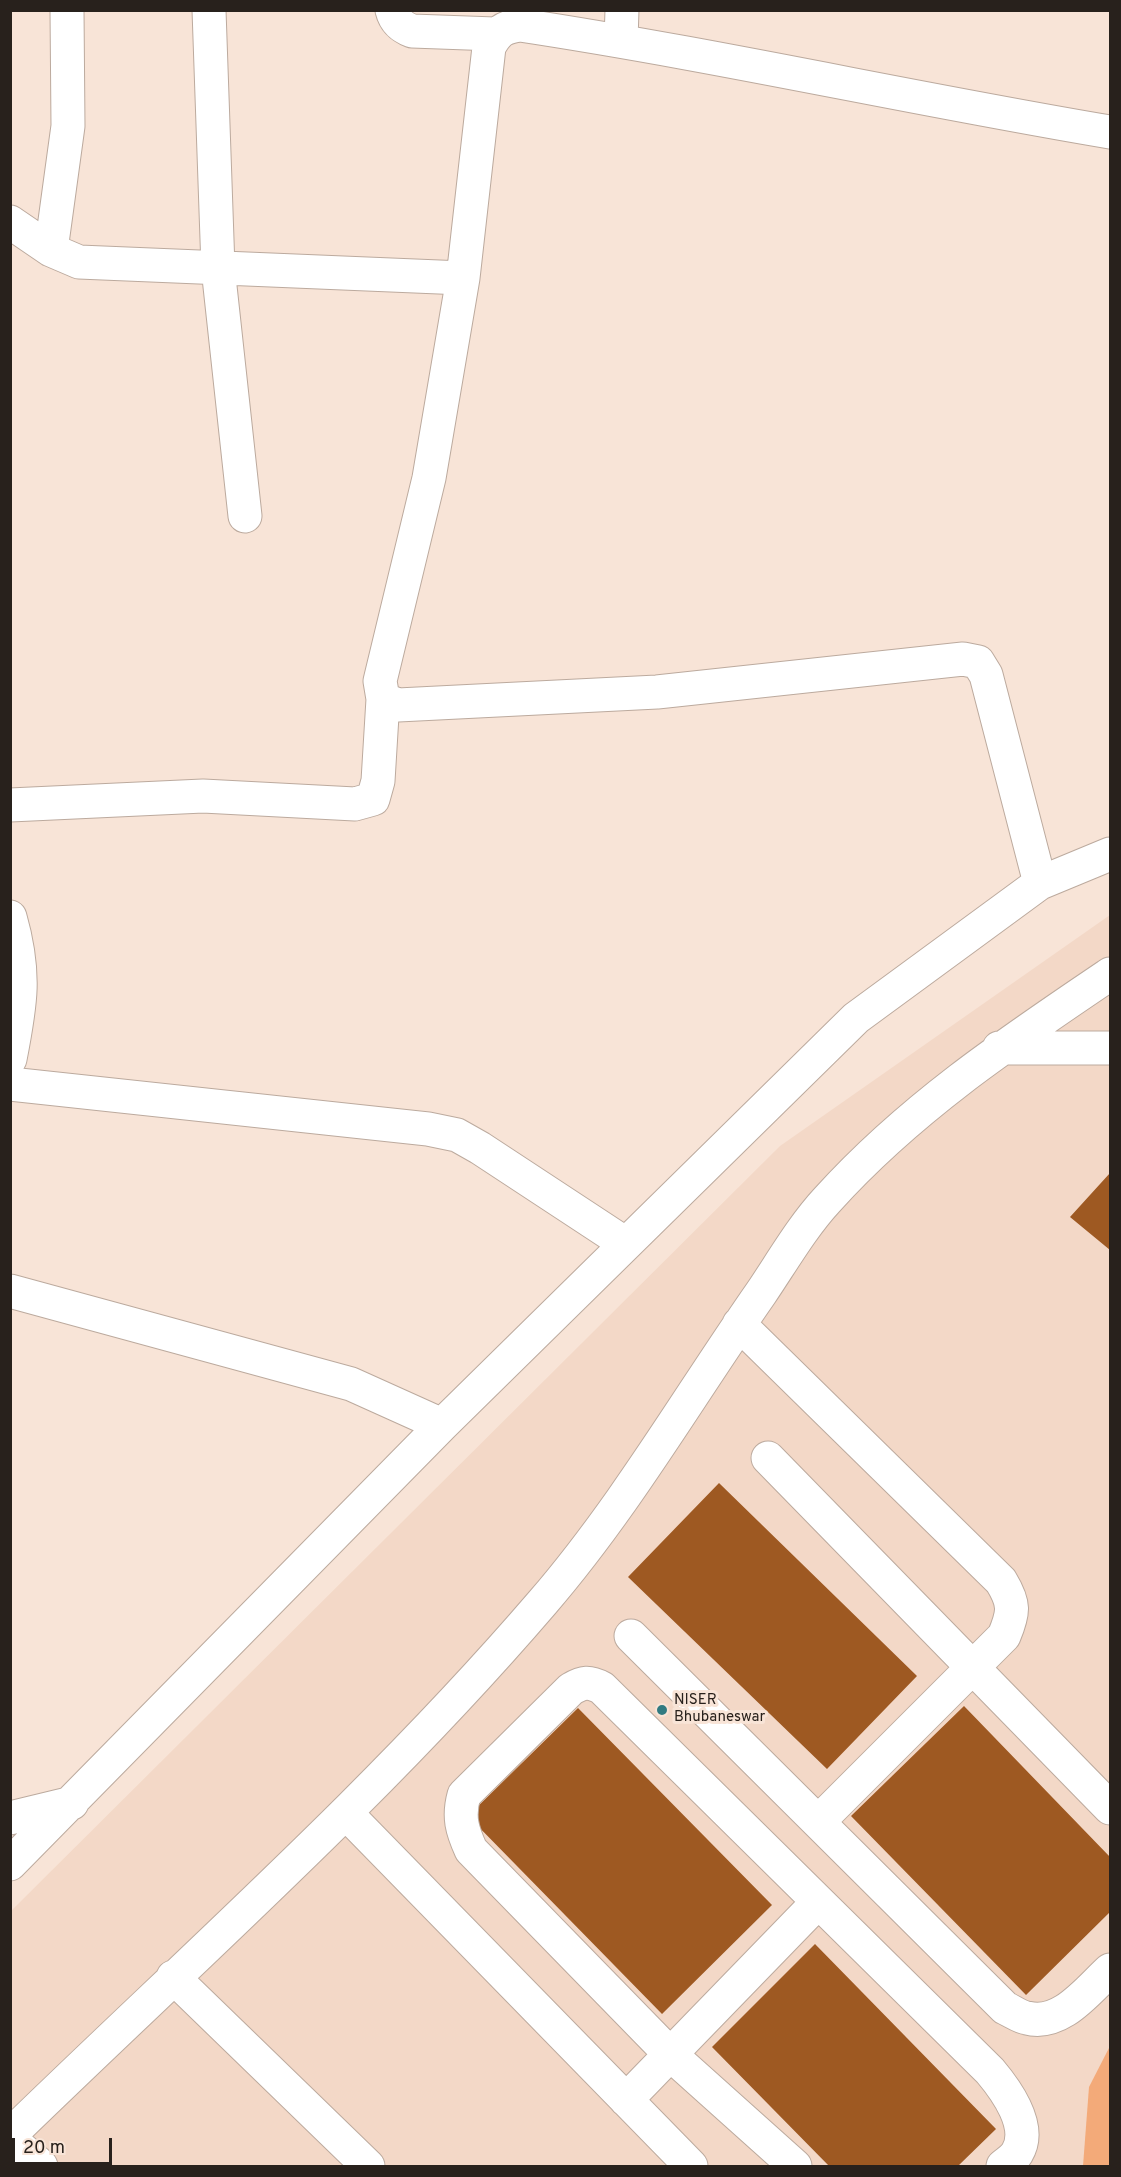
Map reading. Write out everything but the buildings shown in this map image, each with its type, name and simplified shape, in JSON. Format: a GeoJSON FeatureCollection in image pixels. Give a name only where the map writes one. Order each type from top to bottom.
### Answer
{"type":"FeatureCollection","features":[{"type":"Feature","properties":{"kind":"street"},"geometry":{"type":"LineString","coordinates":[[51,250],[68,126],[67,10]]}},
{"type":"Feature","properties":{"kind":"street"},"geometry":{"type":"LineString","coordinates":[[209,10],[218,268],[245,516]]}},
{"type":"Feature","properties":{"kind":"street"},"geometry":{"type":"LineString","coordinates":[[392,10],[394,17],[402,27],[412,32],[495,34]]}},
{"type":"Feature","properties":{"kind":"street"},"geometry":{"type":"LineString","coordinates":[[10,805],[203,796],[355,804],[373,799],[378,781],[383,699],[380,681],[429,478],[463,278],[489,47],[495,34],[505,27],[621,25],[957,106],[1110,132]]}},
{"type":"Feature","properties":{"kind":"street"},"geometry":{"type":"LineString","coordinates":[[10,222],[51,250],[79,262],[463,278]]}},
{"type":"Feature","properties":{"kind":"street"},"geometry":{"type":"LineString","coordinates":[[383,699],[398,705],[645,693],[963,658],[978,662],[986,675],[1040,883]]}},
{"type":"Feature","properties":{"kind":"street"},"geometry":{"type":"LineString","coordinates":[[10,1864],[442,1425],[855,1018],[1040,883],[1110,854]]}},
{"type":"Feature","properties":{"kind":"street"},"geometry":{"type":"LineString","coordinates":[[10,917],[21,955],[21,1007],[10,1059]]}},
{"type":"Feature","properties":{"kind":"street"},"geometry":{"type":"LineString","coordinates":[[41,2166],[10,2137],[173,1977],[346,1813],[433,1725],[545,1600],[646,1466],[739,1324],[824,1203],[904,1122],[999,1048],[1110,974]]}},
{"type":"Feature","properties":{"kind":"street"},"geometry":{"type":"LineString","coordinates":[[999,1048],[1110,1048]]}},
{"type":"Feature","properties":{"kind":"street"},"geometry":{"type":"LineString","coordinates":[[10,1084],[428,1129],[457,1136],[480,1148],[626,1244]]}},
{"type":"Feature","properties":{"kind":"street"},"geometry":{"type":"LineString","coordinates":[[10,1291],[351,1384],[442,1425]]}},
{"type":"Feature","properties":{"kind":"street"},"geometry":{"type":"LineString","coordinates":[[739,1324],[1001,1581],[1012,1599],[1012,1618],[1004,1636],[818,1822]]}},
{"type":"Feature","properties":{"kind":"street"},"geometry":{"type":"LineString","coordinates":[[768,1458],[1110,1808]]}},
{"type":"Feature","properties":{"kind":"street"},"geometry":{"type":"LineString","coordinates":[[631,1636],[1005,2008],[1027,2018],[1049,2019],[1069,2008],[1110,1970]]}},
{"type":"Feature","properties":{"kind":"street"},"geometry":{"type":"LineString","coordinates":[[795,2166],[670,2054],[471,1850],[462,1830],[460,1811],[464,1795],[571,1689],[581,1683],[592,1682],[602,1688],[990,2071],[1010,2095],[1018,2115],[1020,2141],[1017,2153],[1003,2166]]}},
{"type":"Feature","properties":{"kind":"street"},"geometry":{"type":"LineString","coordinates":[[10,1818],[72,1803]]}},
{"type":"Feature","properties":{"kind":"street"},"geometry":{"type":"LineString","coordinates":[[346,1813],[691,2166]]}},
{"type":"Feature","properties":{"kind":"street"},"geometry":{"type":"LineString","coordinates":[[626,2100],[818,1902]]}},
{"type":"Feature","properties":{"kind":"street"},"geometry":{"type":"LineString","coordinates":[[173,1977],[368,2166]]}},
{"type":"Feature","properties":{"kind":"shaded area","name":"NISER Bhubaneswar"},"geometry":{"type":"Polygon","coordinates":[[[1110,915],[1110,2166],[11,2166],[11,1911],[780,1146],[1110,915]]]}},
{"type":"Feature","properties":{"kind":"shaded area"},"geometry":{"type":"Polygon","coordinates":[[[1109,2048],[1110,2166],[1083,2166],[1089,2087],[1109,2048]]]}},
{"type":"Feature","properties":{"kind":"place","name":"NISER Bhubaneswar"},"geometry":{"type":"Point","coordinates":[662,1710]}}]}
